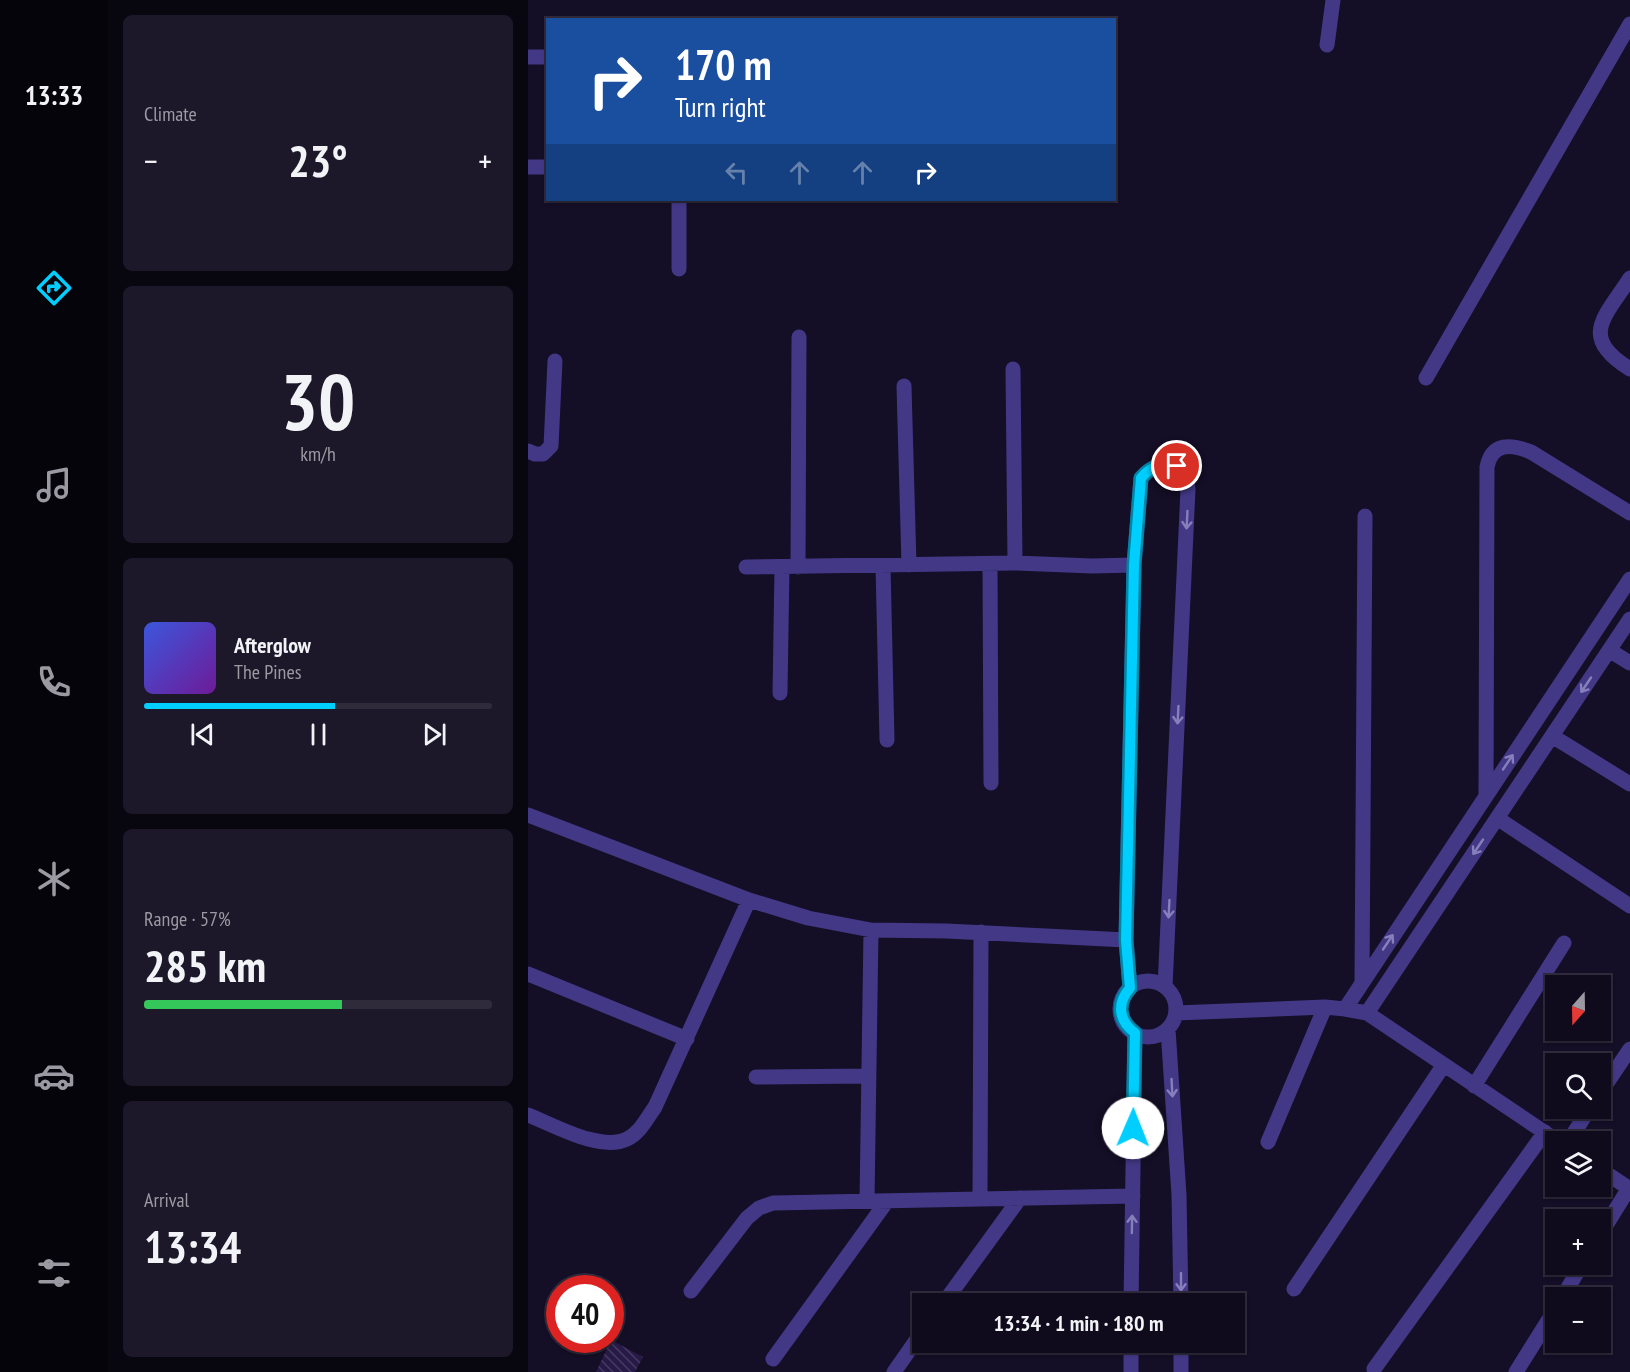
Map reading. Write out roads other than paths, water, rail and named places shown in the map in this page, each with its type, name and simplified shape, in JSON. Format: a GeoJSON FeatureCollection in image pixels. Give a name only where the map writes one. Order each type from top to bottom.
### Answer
{"type":"FeatureCollection","features":[{"type":"Feature","properties":{"kind":"street"},"geometry":{"type":"LineString","coordinates":[[1327,45],[1333,0]]}},
{"type":"Feature","properties":{"kind":"street"},"geometry":{"type":"LineString","coordinates":[[1426,378],[1630,24]]}},
{"type":"Feature","properties":{"kind":"street"},"geometry":{"type":"LineString","coordinates":[[528,57],[546,57]]}},
{"type":"Feature","properties":{"kind":"street"},"geometry":{"type":"LineString","coordinates":[[528,167],[546,167]]}},
{"type":"Feature","properties":{"kind":"street"},"geometry":{"type":"LineString","coordinates":[[679,201],[679,269]]}},
{"type":"Feature","properties":{"kind":"street"},"geometry":{"type":"LineString","coordinates":[[1630,278],[1601,324],[1600,334],[1601,343],[1606,350],[1615,360],[1630,369]]}},
{"type":"Feature","properties":{"kind":"street"},"geometry":{"type":"LineString","coordinates":[[780,693],[790,567],[799,337]]}},
{"type":"Feature","properties":{"kind":"street"},"geometry":{"type":"LineString","coordinates":[[528,451],[535,454],[543,453],[551,446],[555,361]]}},
{"type":"Feature","properties":{"kind":"street"},"geometry":{"type":"LineString","coordinates":[[1014,369],[1015,563]]}},
{"type":"Feature","properties":{"kind":"street"},"geometry":{"type":"LineString","coordinates":[[904,386],[909,565]]}},
{"type":"Feature","properties":{"kind":"street"},"geometry":{"type":"LineString","coordinates":[[1486,794],[1487,467],[1489,456],[1495,450],[1506,447],[1521,448],[1532,452],[1630,513]]}},
{"type":"Feature","properties":{"kind":"street"},"geometry":{"type":"LineString","coordinates":[[1130,988],[1126,940],[1134,565],[1141,478],[1150,468],[1164,464],[1177,466],[1186,472],[1188,489],[1166,987]]}},
{"type":"Feature","properties":{"kind":"street"},"geometry":{"type":"LineString","coordinates":[[1362,981],[1365,516]]}},
{"type":"Feature","properties":{"kind":"street"},"geometry":{"type":"LineString","coordinates":[[746,567],[1015,563],[1092,567],[1134,565]]}},
{"type":"Feature","properties":{"kind":"street"},"geometry":{"type":"LineString","coordinates":[[990,564],[991,783]]}},
{"type":"Feature","properties":{"kind":"street"},"geometry":{"type":"LineString","coordinates":[[883,566],[887,740]]}},
{"type":"Feature","properties":{"kind":"street"},"geometry":{"type":"LineString","coordinates":[[1345,1009],[1630,579]]}},
{"type":"Feature","properties":{"kind":"street"},"geometry":{"type":"LineString","coordinates":[[1367,1013],[1630,619]]}},
{"type":"Feature","properties":{"kind":"street"},"geometry":{"type":"LineString","coordinates":[[1609,650],[1630,663]]}},
{"type":"Feature","properties":{"kind":"street"},"geometry":{"type":"LineString","coordinates":[[1552,736],[1630,784]]}},
{"type":"Feature","properties":{"kind":"street"},"geometry":{"type":"LineString","coordinates":[[528,815],[749,900],[808,918],[871,930],[981,932],[1126,940]]}},
{"type":"Feature","properties":{"kind":"street"},"geometry":{"type":"LineString","coordinates":[[1497,818],[1630,906]]}},
{"type":"Feature","properties":{"kind":"street"},"geometry":{"type":"LineString","coordinates":[[528,1114],[598,1142],[627,1139],[639,1130],[655,1107],[749,900]]}},
{"type":"Feature","properties":{"kind":"street"},"geometry":{"type":"LineString","coordinates":[[867,1201],[871,930]]}},
{"type":"Feature","properties":{"kind":"street"},"geometry":{"type":"LineString","coordinates":[[980,1199],[981,932]]}},
{"type":"Feature","properties":{"kind":"street"},"geometry":{"type":"LineString","coordinates":[[1474,1086],[1564,943]]}},
{"type":"Feature","properties":{"kind":"street"},"geometry":{"type":"LineString","coordinates":[[528,974],[687,1039]]}},
{"type":"Feature","properties":{"kind":"street"},"geometry":{"type":"LineString","coordinates":[[1147,981],[1166,987],[1176,1003],[1173,1022],[1168,1029],[1152,1037],[1135,1033],[1128,1028],[1121,1012],[1124,995],[1130,988],[1147,981]]}},
{"type":"Feature","properties":{"kind":"street"},"geometry":{"type":"LineString","coordinates":[[1176,1012],[1325,1007],[1367,1013],[1443,1066],[1545,1132],[1374,1369]]}},
{"type":"Feature","properties":{"kind":"street"},"geometry":{"type":"LineString","coordinates":[[1268,1142],[1325,1007]]}},
{"type":"Feature","properties":{"kind":"street"},"geometry":{"type":"LineString","coordinates":[[1168,1029],[1179,1206],[1181,1293]]}},
{"type":"Feature","properties":{"kind":"street"},"geometry":{"type":"LineString","coordinates":[[1131,1293],[1135,1033]]}},
{"type":"Feature","properties":{"kind":"street"},"geometry":{"type":"LineString","coordinates":[[1611,1077],[1630,1049]]}},
{"type":"Feature","properties":{"kind":"street"},"geometry":{"type":"LineString","coordinates":[[1294,1288],[1443,1066]]}},
{"type":"Feature","properties":{"kind":"street"},"geometry":{"type":"LineString","coordinates":[[756,1077],[869,1076]]}},
{"type":"Feature","properties":{"kind":"street"},"geometry":{"type":"LineString","coordinates":[[1611,1176],[1630,1188],[1611,1218]]}},
{"type":"Feature","properties":{"kind":"street"},"geometry":{"type":"LineString","coordinates":[[691,1291],[732,1236],[759,1208],[773,1203],[1133,1196]]}},
{"type":"Feature","properties":{"kind":"street"},"geometry":{"type":"LineString","coordinates":[[951,1293],[1020,1198]]}},
{"type":"Feature","properties":{"kind":"street"},"geometry":{"type":"LineString","coordinates":[[772,1359],[887,1201]]}},
{"type":"Feature","properties":{"kind":"street"},"geometry":{"type":"LineString","coordinates":[[1516,1372],[1545,1326]]}},
{"type":"Feature","properties":{"kind":"street"},"geometry":{"type":"LineString","coordinates":[[894,1372],[912,1346]]}},
{"type":"Feature","properties":{"kind":"street"},"geometry":{"type":"LineString","coordinates":[[1131,1353],[1131,1372]]}},
{"type":"Feature","properties":{"kind":"street"},"geometry":{"type":"LineString","coordinates":[[1181,1353],[1181,1372]]}}]}
